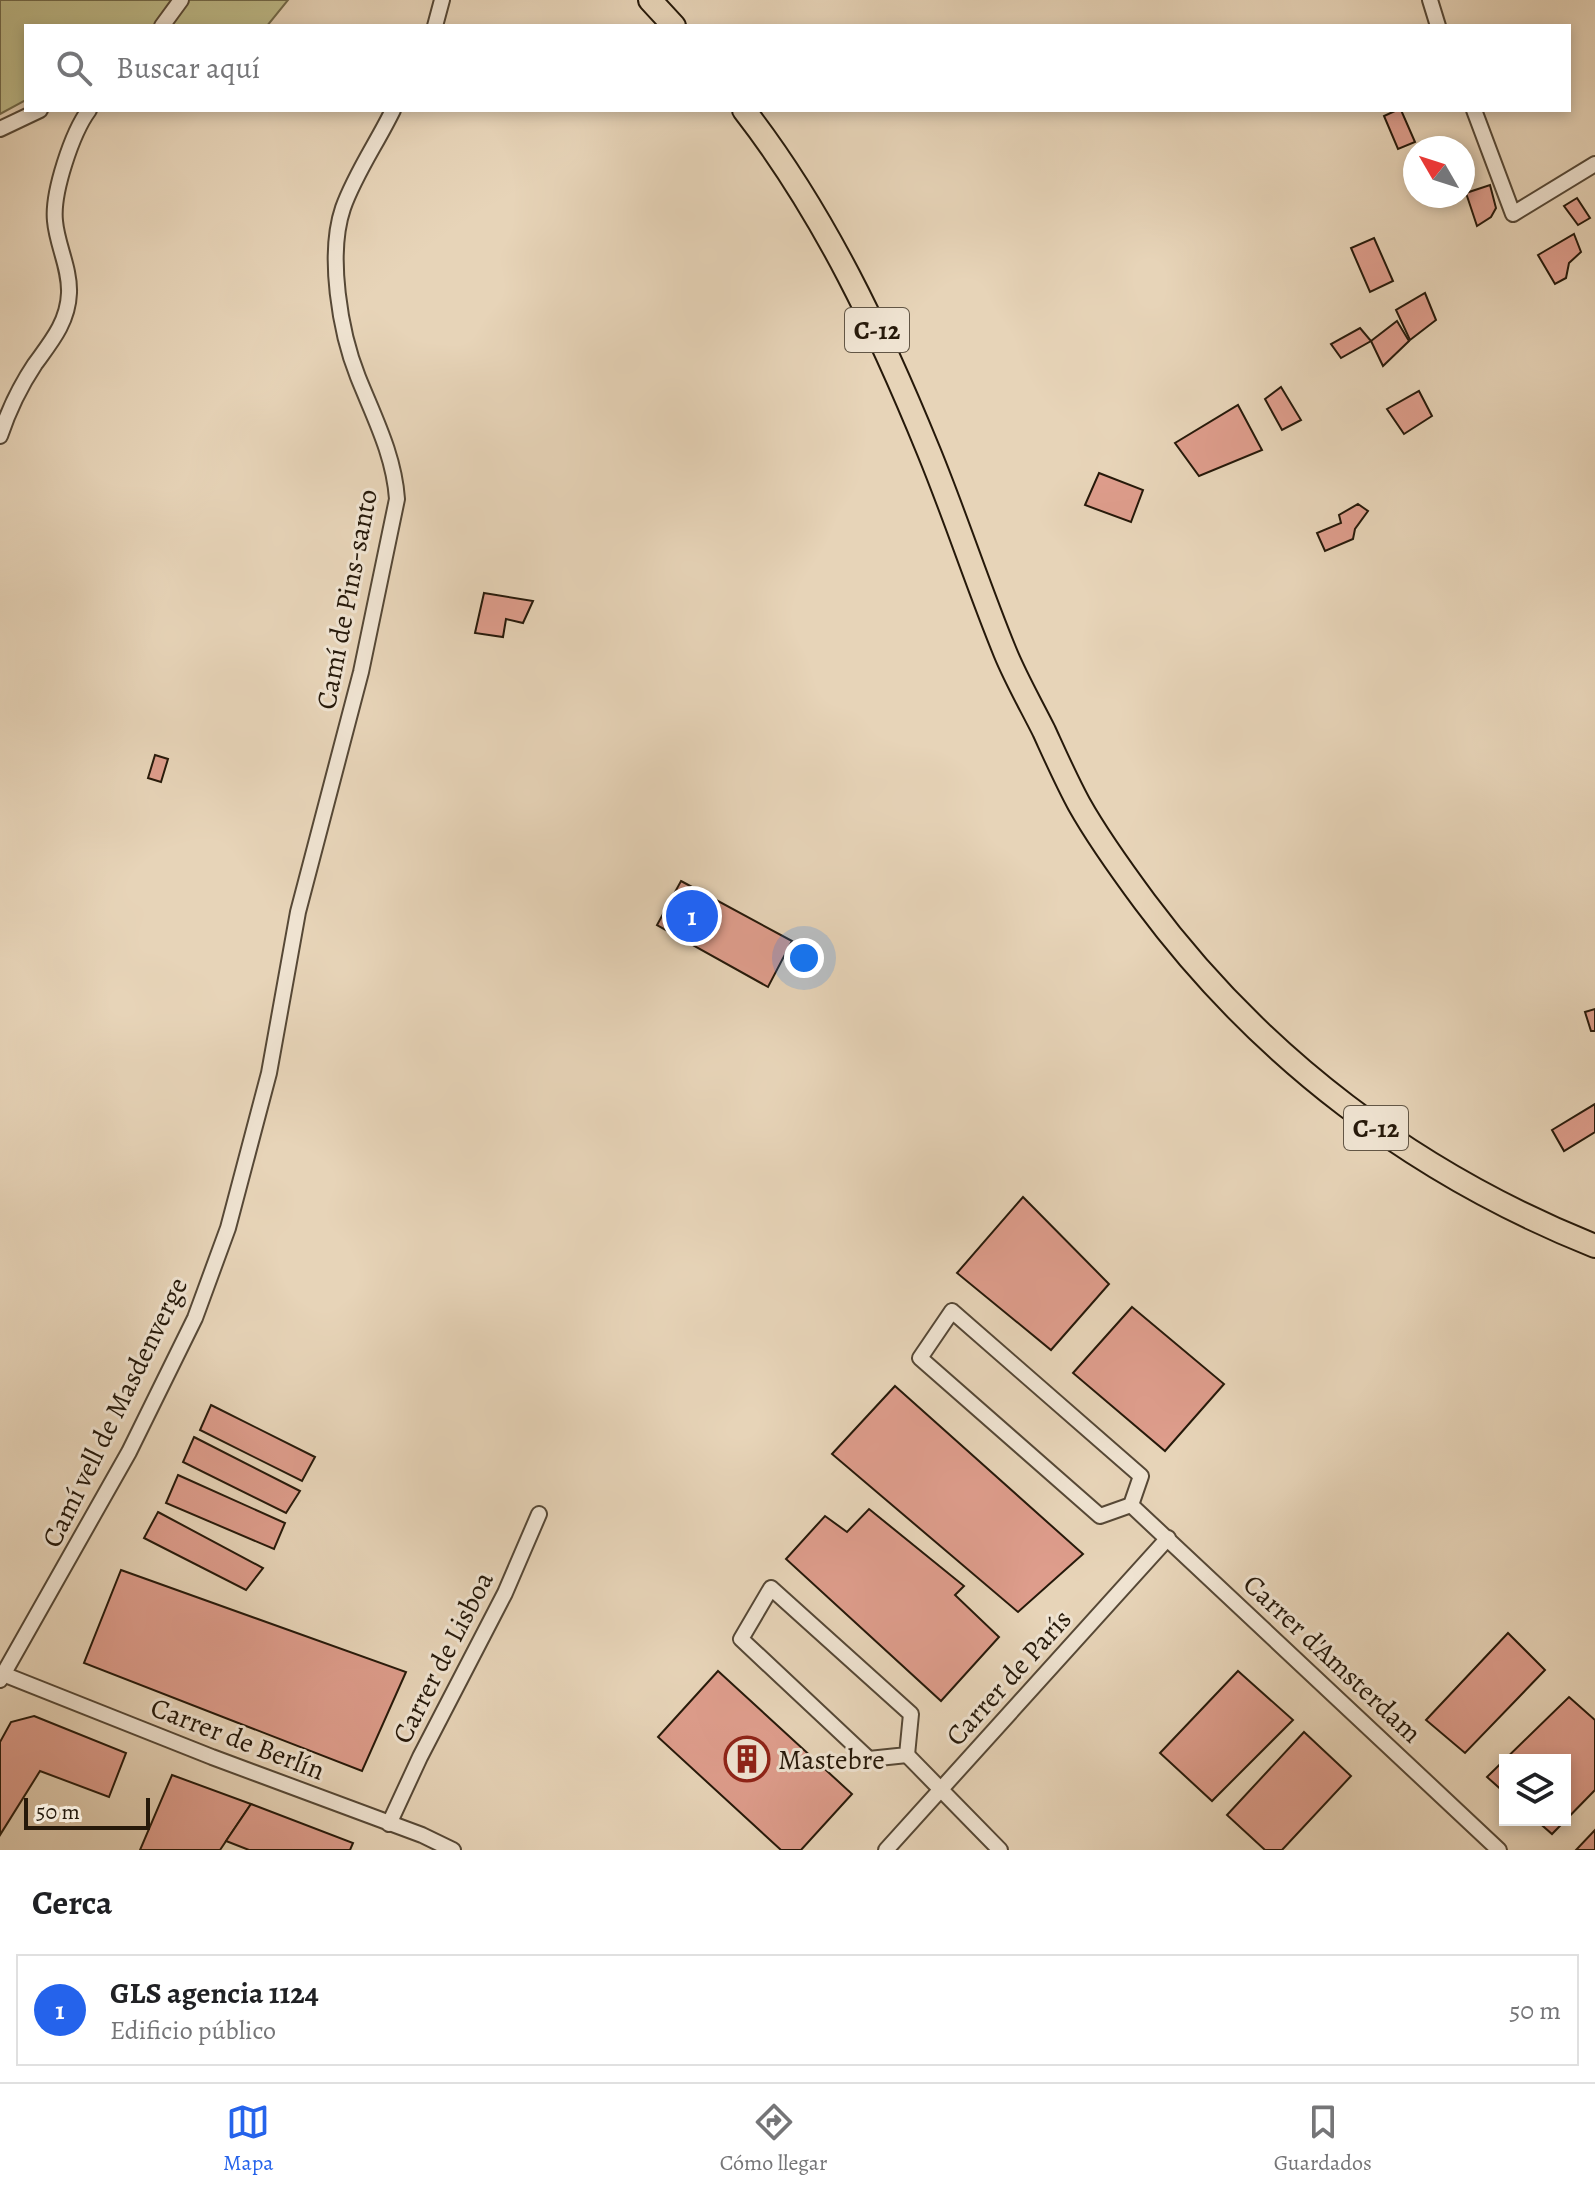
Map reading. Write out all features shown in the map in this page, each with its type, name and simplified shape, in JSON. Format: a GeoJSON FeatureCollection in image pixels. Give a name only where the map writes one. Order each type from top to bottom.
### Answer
{"type":"FeatureCollection","features":[{"type":"Feature","properties":{"kind":"main road"},"geometry":{"type":"LineString","coordinates":[[650,0],[672,24]]}},
{"type":"Feature","properties":{"kind":"main road","name":"C-12"},"geometry":{"type":"LineString","coordinates":[[745,112],[792,178],[836,251],[878,333],[930,454],[1006,656],[1080,805],[1126,877],[1168,933],[1262,1036],[1349,1109],[1477,1192],[1595,1246]]}},
{"type":"Feature","properties":{"kind":"street"},"geometry":{"type":"LineString","coordinates":[[163,24],[181,0]]}},
{"type":"Feature","properties":{"kind":"street"},"geometry":{"type":"LineString","coordinates":[[436,24],[442,0]]}},
{"type":"Feature","properties":{"kind":"street"},"geometry":{"type":"LineString","coordinates":[[1430,0],[1437,24]]}},
{"type":"Feature","properties":{"kind":"street"},"geometry":{"type":"LineString","coordinates":[[0,129],[36,112]]}},
{"type":"Feature","properties":{"kind":"street"},"geometry":{"type":"LineString","coordinates":[[0,436],[35,364],[52,344],[64,320],[69,293],[64,254],[55,220],[59,184],[74,140],[88,112]]}},
{"type":"Feature","properties":{"kind":"street","name":"Camí de Pins-santo"},"geometry":{"type":"LineString","coordinates":[[333,782],[361,672],[397,499],[395,472],[385,442],[346,347],[338,284],[338,228],[343,208],[392,112]]}},
{"type":"Feature","properties":{"kind":"street"},"geometry":{"type":"LineString","coordinates":[[1475,112],[1513,214],[1595,164]]}},
{"type":"Feature","properties":{"kind":"street","name":"Camí vell de Masdenverge"},"geometry":{"type":"LineString","coordinates":[[2,1677],[129,1452],[199,1305],[228,1228],[269,1073],[298,912],[333,782]]}},
{"type":"Feature","properties":{"kind":"street"},"geometry":{"type":"LineString","coordinates":[[952,1311],[1141,1476],[1131,1505],[1100,1516],[920,1358],[952,1311]]}},
{"type":"Feature","properties":{"kind":"street","name":"Carrer d'Amsterdam"},"geometry":{"type":"LineString","coordinates":[[1131,1505],[1499,1850]]}},
{"type":"Feature","properties":{"kind":"street","name":"Carrer de Lisboa"},"geometry":{"type":"LineString","coordinates":[[389,1824],[505,1593],[539,1514]]}},
{"type":"Feature","properties":{"kind":"street","name":"Carrer de París"},"geometry":{"type":"LineString","coordinates":[[886,1850],[1168,1538]]}},
{"type":"Feature","properties":{"kind":"street"},"geometry":{"type":"LineString","coordinates":[[771,1588],[911,1714],[907,1755],[869,1759],[741,1639],[771,1588]]}},
{"type":"Feature","properties":{"kind":"street","name":"Carrer de Berlín"},"geometry":{"type":"LineString","coordinates":[[2,1677],[453,1850]]}},
{"type":"Feature","properties":{"kind":"street"},"geometry":{"type":"LineString","coordinates":[[907,1755],[1000,1850]]}},
{"type":"Feature","properties":{"kind":"shaded area"},"geometry":{"type":"Polygon","coordinates":[[[0,0],[288,0],[269,24],[24,24],[24,101],[0,114],[0,0]]]}},
{"type":"Feature","properties":{"kind":"building"},"geometry":{"type":"Polygon","coordinates":[[[1393,112],[1402,112],[1412,136],[1403,136],[1403,147],[1398,149],[1384,116],[1393,112]]]}},
{"type":"Feature","properties":{"kind":"building"},"geometry":{"type":"Polygon","coordinates":[[[1490,185],[1496,208],[1491,217],[1477,226],[1471,208],[1475,208],[1475,190],[1490,185]]]}},
{"type":"Feature","properties":{"kind":"building"},"geometry":{"type":"Polygon","coordinates":[[[1577,198],[1590,218],[1578,225],[1564,206],[1577,198]]]}},
{"type":"Feature","properties":{"kind":"building"},"geometry":{"type":"Polygon","coordinates":[[[1574,234],[1581,252],[1569,263],[1566,278],[1555,284],[1538,255],[1574,234]]]}},
{"type":"Feature","properties":{"kind":"building"},"geometry":{"type":"Polygon","coordinates":[[[1374,238],[1393,281],[1370,292],[1351,248],[1374,238]]]}},
{"type":"Feature","properties":{"kind":"building"},"geometry":{"type":"Polygon","coordinates":[[[1425,293],[1436,320],[1410,340],[1396,310],[1425,293]]]}},
{"type":"Feature","properties":{"kind":"building"},"geometry":{"type":"Polygon","coordinates":[[[1397,321],[1409,341],[1383,366],[1371,341],[1397,321]]]}},
{"type":"Feature","properties":{"kind":"building"},"geometry":{"type":"Polygon","coordinates":[[[1360,328],[1371,341],[1341,358],[1331,344],[1360,328]]]}},
{"type":"Feature","properties":{"kind":"building"},"geometry":{"type":"Polygon","coordinates":[[[1281,387],[1301,420],[1282,430],[1265,399],[1281,387]]]}},
{"type":"Feature","properties":{"kind":"building"},"geometry":{"type":"Polygon","coordinates":[[[1419,391],[1432,416],[1404,434],[1387,409],[1419,391]]]}},
{"type":"Feature","properties":{"kind":"building"},"geometry":{"type":"Polygon","coordinates":[[[1238,405],[1262,450],[1199,476],[1175,443],[1238,405]]]}},
{"type":"Feature","properties":{"kind":"building"},"geometry":{"type":"Polygon","coordinates":[[[1099,473],[1143,490],[1131,522],[1085,505],[1099,473]]]}},
{"type":"Feature","properties":{"kind":"building"},"geometry":{"type":"Polygon","coordinates":[[[1358,504],[1368,511],[1355,529],[1353,539],[1325,551],[1317,533],[1341,523],[1339,515],[1358,504]]]}},
{"type":"Feature","properties":{"kind":"building"},"geometry":{"type":"Polygon","coordinates":[[[484,593],[533,601],[523,623],[506,619],[503,637],[475,633],[484,593]]]}},
{"type":"Feature","properties":{"kind":"building"},"geometry":{"type":"Polygon","coordinates":[[[155,755],[168,759],[161,782],[148,778],[155,755]]]}},
{"type":"Feature","properties":{"kind":"building"},"geometry":{"type":"Polygon","coordinates":[[[681,881],[792,941],[768,987],[657,925],[681,881]]]}},
{"type":"Feature","properties":{"kind":"building"},"geometry":{"type":"Polygon","coordinates":[[[1595,1009],[1595,1031],[1591,1031],[1585,1012],[1595,1009]]]}},
{"type":"Feature","properties":{"kind":"building"},"geometry":{"type":"Polygon","coordinates":[[[1595,1104],[1595,1132],[1564,1151],[1552,1130],[1595,1104]]]}},
{"type":"Feature","properties":{"kind":"building"},"geometry":{"type":"Polygon","coordinates":[[[1023,1197],[1109,1284],[1051,1350],[957,1273],[1023,1197]]]}},
{"type":"Feature","properties":{"kind":"building"},"geometry":{"type":"Polygon","coordinates":[[[1132,1307],[1224,1384],[1165,1451],[1073,1373],[1132,1307]]]}},
{"type":"Feature","properties":{"kind":"building"},"geometry":{"type":"Polygon","coordinates":[[[895,1386],[1083,1554],[1018,1612],[832,1454],[895,1386]]]}},
{"type":"Feature","properties":{"kind":"building"},"geometry":{"type":"Polygon","coordinates":[[[211,1405],[315,1457],[302,1481],[200,1430],[211,1405]]]}},
{"type":"Feature","properties":{"kind":"building"},"geometry":{"type":"Polygon","coordinates":[[[194,1437],[300,1491],[286,1513],[183,1462],[194,1437]]]}},
{"type":"Feature","properties":{"kind":"building"},"geometry":{"type":"Polygon","coordinates":[[[178,1475],[285,1523],[274,1549],[166,1503],[178,1475]]]}},
{"type":"Feature","properties":{"kind":"building"},"geometry":{"type":"Polygon","coordinates":[[[869,1509],[964,1586],[955,1595],[999,1637],[941,1701],[786,1559],[825,1516],[847,1532],[869,1509]]]}},
{"type":"Feature","properties":{"kind":"building"},"geometry":{"type":"Polygon","coordinates":[[[158,1512],[263,1568],[246,1590],[144,1538],[158,1512]]]}},
{"type":"Feature","properties":{"kind":"building"},"geometry":{"type":"Polygon","coordinates":[[[121,1570],[406,1672],[362,1771],[84,1663],[121,1570]]]}},
{"type":"Feature","properties":{"kind":"building"},"geometry":{"type":"Polygon","coordinates":[[[1508,1633],[1545,1670],[1465,1753],[1426,1720],[1508,1633]]]}},
{"type":"Feature","properties":{"kind":"building","name":"Mastebre"},"geometry":{"type":"Polygon","coordinates":[[[718,1671],[852,1794],[801,1850],[781,1850],[658,1737],[718,1671]]]}},
{"type":"Feature","properties":{"kind":"building"},"geometry":{"type":"Polygon","coordinates":[[[1238,1671],[1293,1720],[1212,1801],[1160,1753],[1238,1671]]]}},
{"type":"Feature","properties":{"kind":"building"},"geometry":{"type":"Polygon","coordinates":[[[1569,1697],[1595,1720],[1595,1790],[1571,1815],[1571,1754],[1511,1754],[1569,1697]]]}},
{"type":"Feature","properties":{"kind":"building"},"geometry":{"type":"Polygon","coordinates":[[[34,1716],[126,1753],[109,1797],[40,1771],[0,1835],[0,1742],[11,1722],[34,1716]]]}},
{"type":"Feature","properties":{"kind":"building"},"geometry":{"type":"Polygon","coordinates":[[[1304,1732],[1351,1776],[1282,1850],[1265,1850],[1227,1815],[1304,1732]]]}},
{"type":"Feature","properties":{"kind":"building"},"geometry":{"type":"Polygon","coordinates":[[[1499,1765],[1499,1788],[1487,1777],[1499,1765]]]}},
{"type":"Feature","properties":{"kind":"building"},"geometry":{"type":"Polygon","coordinates":[[[172,1775],[251,1804],[220,1850],[140,1850],[172,1775]]]}},
{"type":"Feature","properties":{"kind":"building"},"geometry":{"type":"Polygon","coordinates":[[[251,1804],[353,1843],[350,1850],[249,1850],[226,1841],[251,1804]]]}},
{"type":"Feature","properties":{"kind":"building"},"geometry":{"type":"Polygon","coordinates":[[[1543,1826],[1560,1826],[1552,1834],[1543,1826]]]}},
{"type":"Feature","properties":{"kind":"building"},"geometry":{"type":"Polygon","coordinates":[[[1595,1830],[1595,1850],[1576,1850],[1595,1830]]]}},
{"type":"Feature","properties":{"kind":"place","name":"GLS agencia 1124"},"geometry":{"type":"Point","coordinates":[692,916]}},
{"type":"Feature","properties":{"kind":"place","name":"Mastebre"},"geometry":{"type":"Point","coordinates":[747,1759]}}]}
